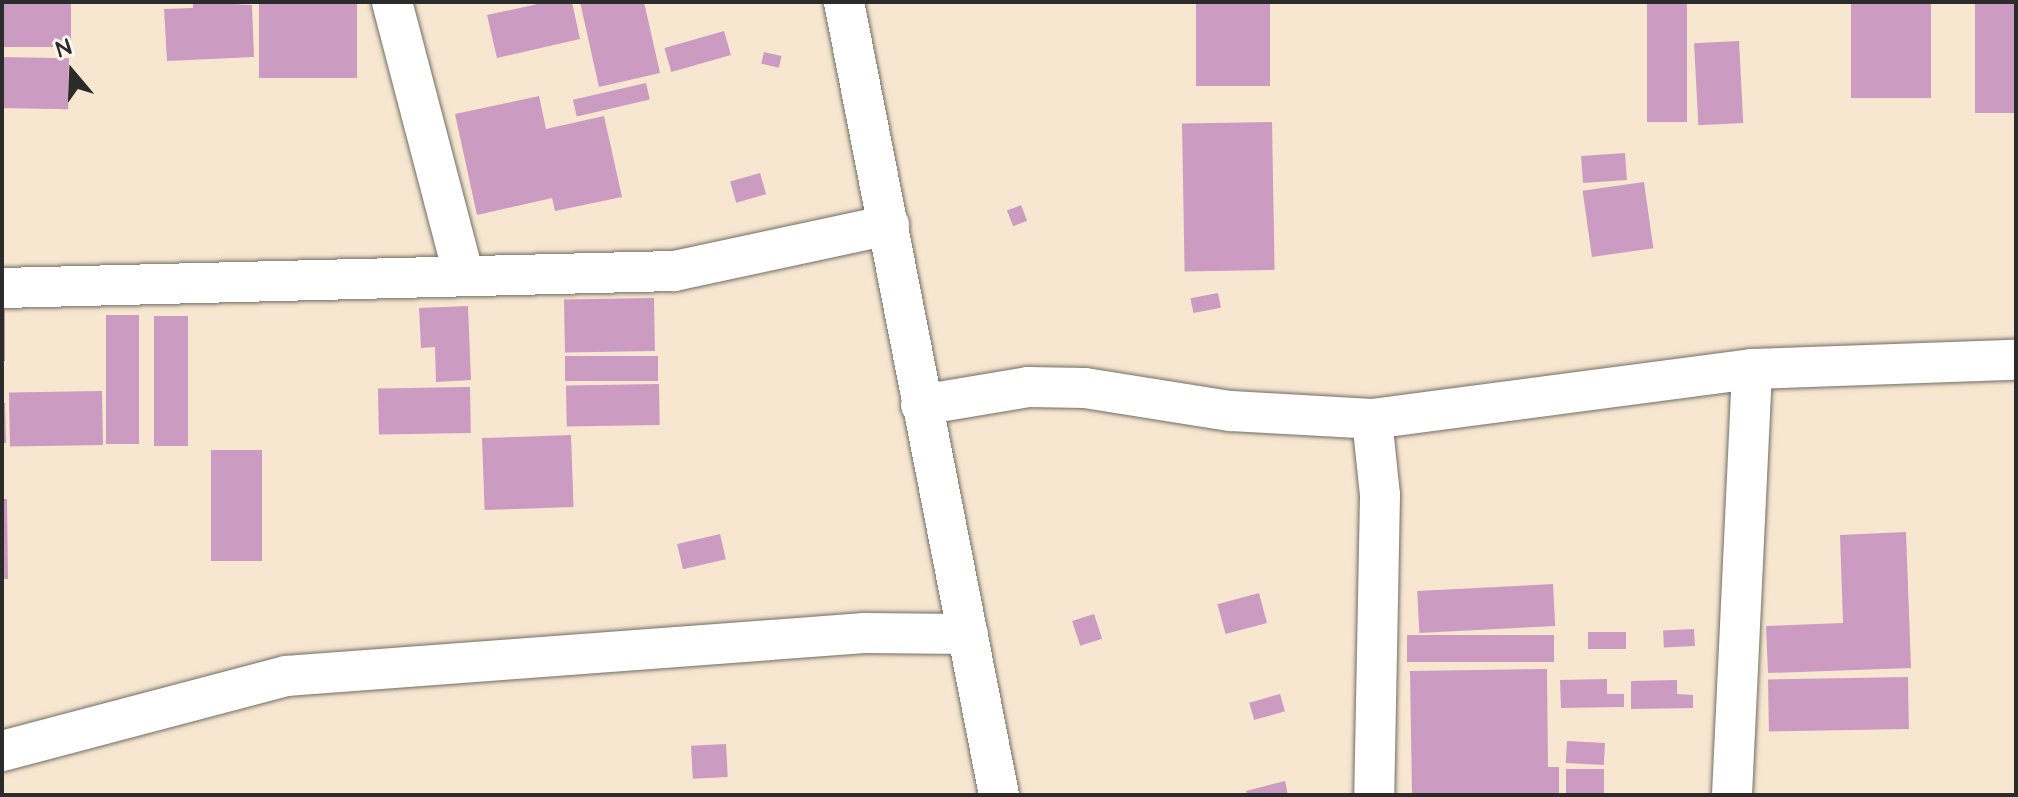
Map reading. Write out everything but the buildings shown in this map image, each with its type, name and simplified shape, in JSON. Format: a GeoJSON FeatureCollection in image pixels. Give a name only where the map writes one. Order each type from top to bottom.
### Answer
{"type":"FeatureCollection","features":[{"type":"Feature","properties":{"kind":"street"},"geometry":{"type":"LineString","coordinates":[[392,2],[463,273]]}},
{"type":"Feature","properties":{"kind":"street"},"geometry":{"type":"LineString","coordinates":[[844,2],[999,795]]}},
{"type":"Feature","properties":{"kind":"street"},"geometry":{"type":"LineString","coordinates":[[2,288],[463,273],[674,271],[889,225]]}},
{"type":"Feature","properties":{"kind":"street"},"geometry":{"type":"LineString","coordinates":[[921,405],[1028,387],[1085,388],[1231,411],[1372,419],[1752,369],[2016,360]]}},
{"type":"Feature","properties":{"kind":"street"},"geometry":{"type":"LineString","coordinates":[[1732,795],[1752,369]]}},
{"type":"Feature","properties":{"kind":"street"},"geometry":{"type":"LineString","coordinates":[[1372,419],[1380,495],[1374,795]]}},
{"type":"Feature","properties":{"kind":"street"},"geometry":{"type":"LineString","coordinates":[[2,751],[286,676],[864,633],[968,634]]}}]}
